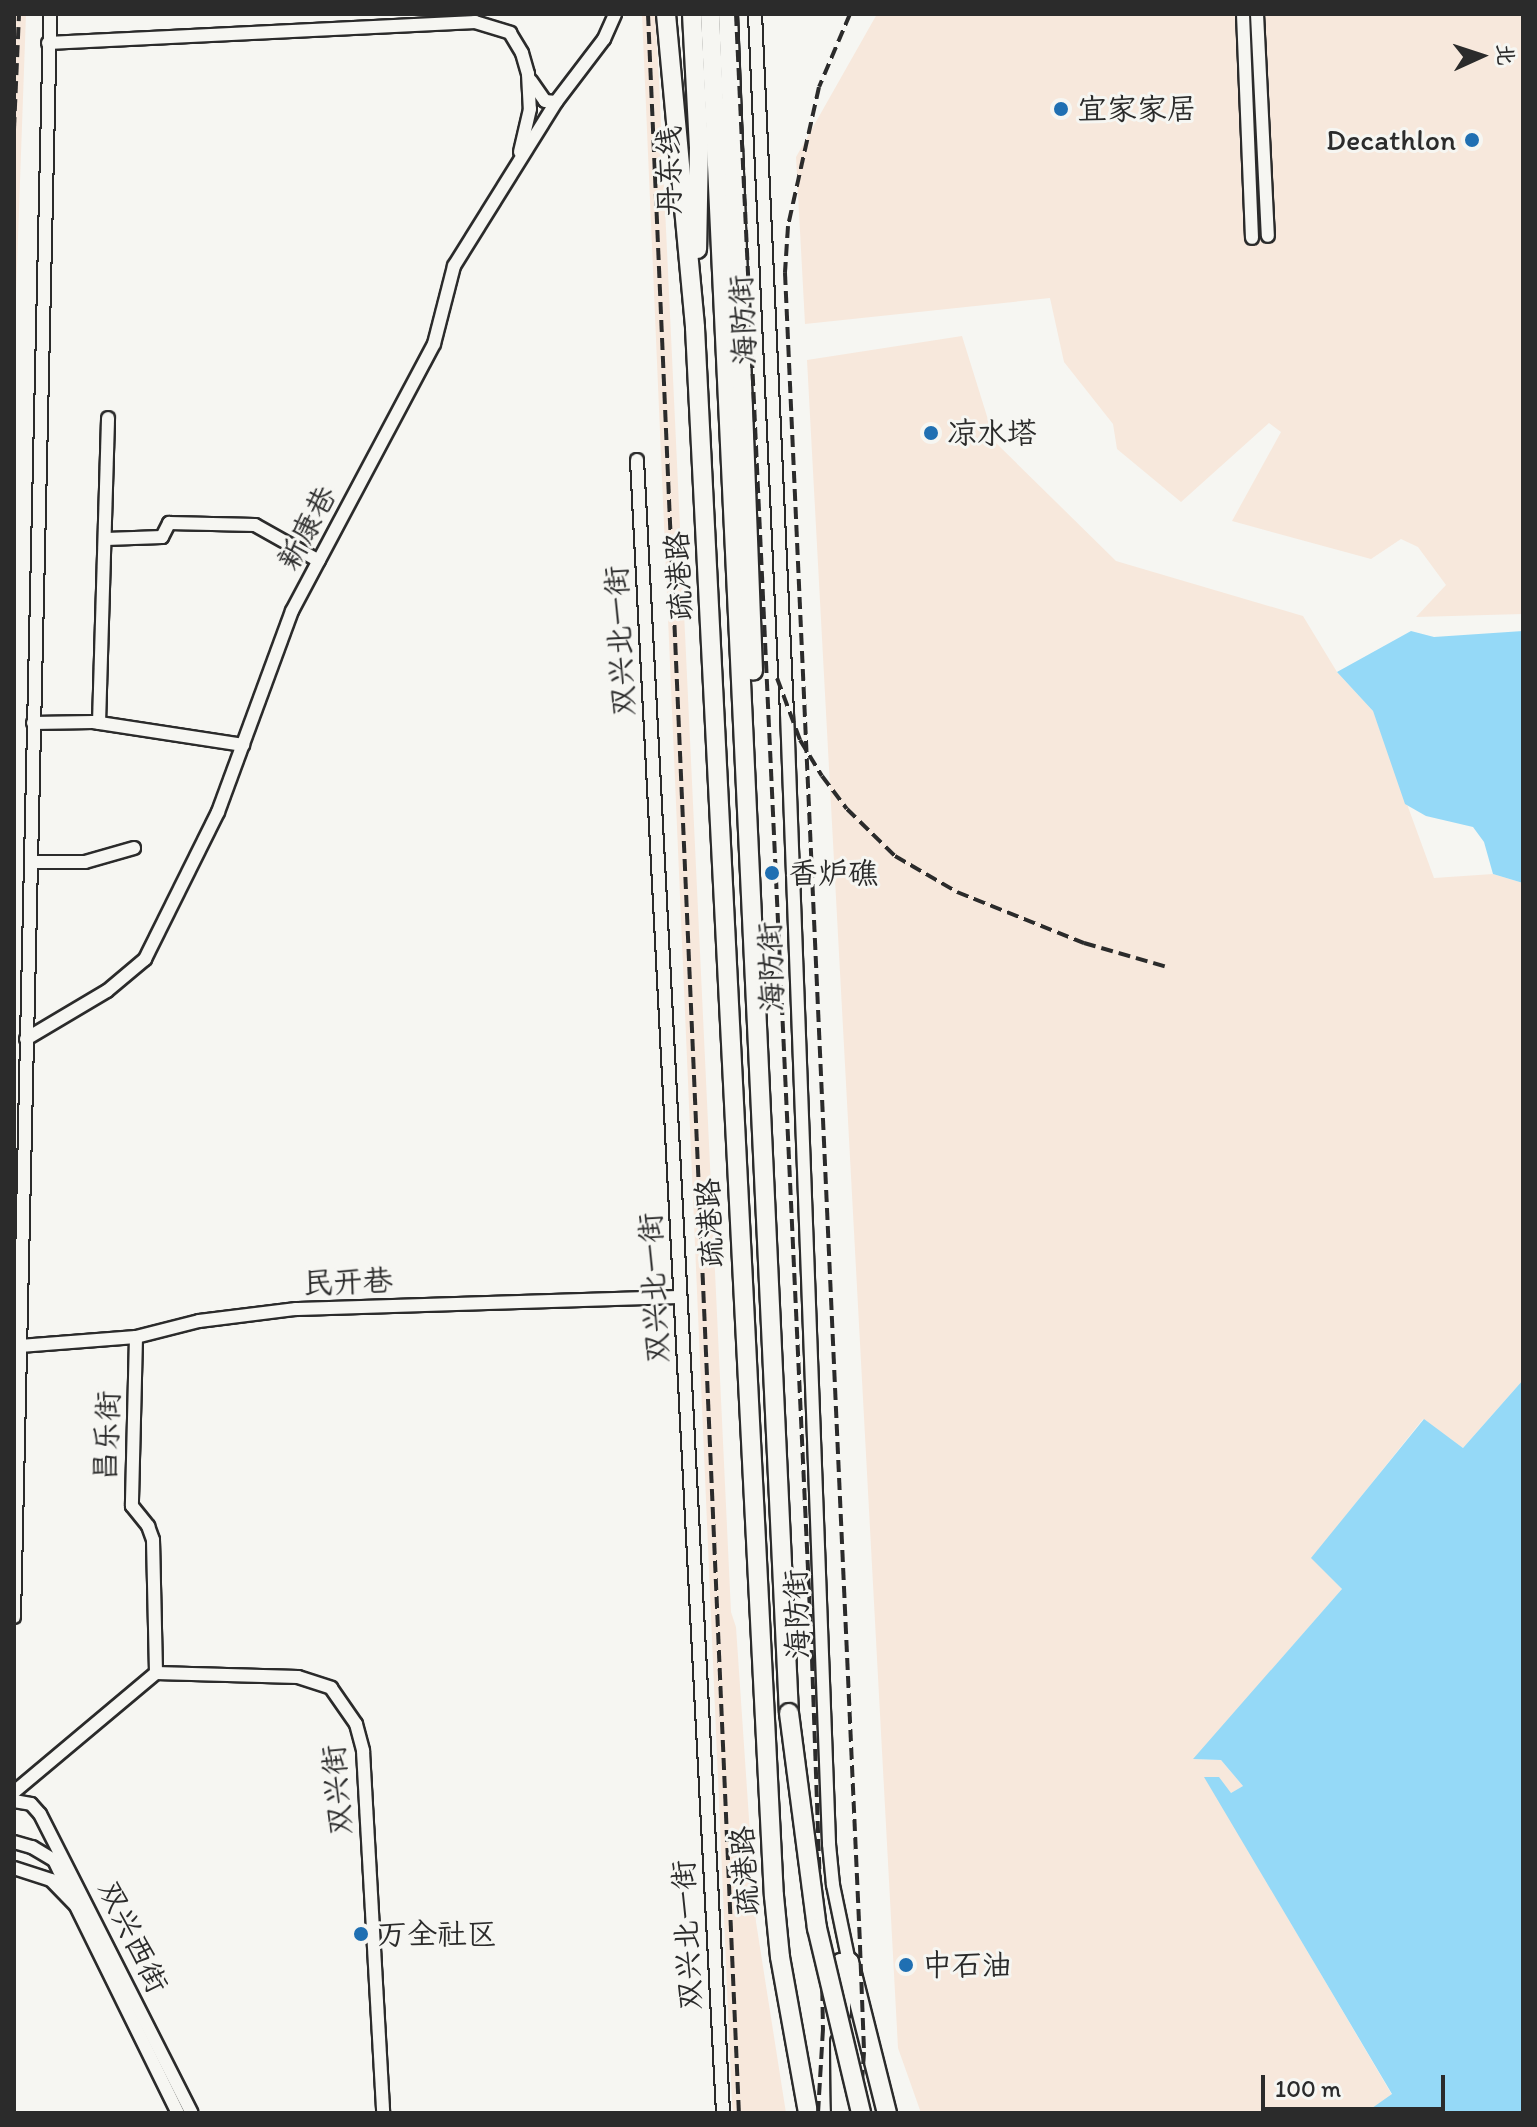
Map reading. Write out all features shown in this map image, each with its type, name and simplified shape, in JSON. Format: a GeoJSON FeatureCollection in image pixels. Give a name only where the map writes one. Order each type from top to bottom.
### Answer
{"type":"FeatureCollection","features":[{"type":"Feature","properties":{"kind":"highway"},"geometry":{"type":"LineString","coordinates":[[666,14],[695,328]]}},
{"type":"Feature","properties":{"kind":"highway"},"geometry":{"type":"LineString","coordinates":[[677,149],[682,89],[681,14]]}},
{"type":"Feature","properties":{"kind":"highway","name":"丹东线"},"geometry":{"type":"LineString","coordinates":[[692,14],[699,148],[695,328]]}},
{"type":"Feature","properties":{"kind":"highway"},"geometry":{"type":"LineString","coordinates":[[710,14],[725,147]]}},
{"type":"Feature","properties":{"kind":"highway","name":"疏港路"},"geometry":{"type":"LineString","coordinates":[[728,14],[725,147],[759,853],[754,965],[789,1713],[817,1928],[861,2113]]}},
{"type":"Feature","properties":{"kind":"highway","name":"疏港路"},"geometry":{"type":"LineString","coordinates":[[695,328],[762,1715],[780,1957],[808,2113]]}},
{"type":"Feature","properties":{"kind":"highway"},"geometry":{"type":"LineString","coordinates":[[840,2106],[845,1962]]}},
{"type":"Feature","properties":{"kind":"highway"},"geometry":{"type":"LineString","coordinates":[[845,1962],[887,2113]]}},
{"type":"Feature","properties":{"kind":"highway"},"geometry":{"type":"LineString","coordinates":[[841,2009],[860,2010]]}},
{"type":"Feature","properties":{"kind":"highway"},"geometry":{"type":"LineString","coordinates":[[841,2009],[854,2031],[866,2034]]}},
{"type":"Feature","properties":{"kind":"highway"},"geometry":{"type":"LineString","coordinates":[[840,2106],[850,2084],[869,2081],[878,2085]]}},
{"type":"Feature","properties":{"kind":"street"},"geometry":{"type":"LineString","coordinates":[[14,1617],[50,14]]}},
{"type":"Feature","properties":{"kind":"street","name":"新康巷"},"geometry":{"type":"LineString","coordinates":[[26,1039],[107,991],[145,959],[218,812],[292,611],[434,344],[454,266],[556,102],[604,39],[615,14]]}},
{"type":"Feature","properties":{"kind":"street","name":"海防街"},"geometry":{"type":"LineString","coordinates":[[755,14],[788,745],[829,1844],[845,1962]]}},
{"type":"Feature","properties":{"kind":"street"},"geometry":{"type":"LineString","coordinates":[[1243,14],[1252,238]]}},
{"type":"Feature","properties":{"kind":"street"},"geometry":{"type":"LineString","coordinates":[[1257,14],[1268,236]]}},
{"type":"Feature","properties":{"kind":"street"},"geometry":{"type":"LineString","coordinates":[[48,43],[475,22],[510,33],[522,53],[535,92],[545,101],[556,102]]}},
{"type":"Feature","properties":{"kind":"street"},"geometry":{"type":"LineString","coordinates":[[518,162],[530,109],[528,74]]}},
{"type":"Feature","properties":{"kind":"street"},"geometry":{"type":"LineString","coordinates":[[99,723],[108,418]]}},
{"type":"Feature","properties":{"kind":"street","name":"双兴北一街"},"geometry":{"type":"LineString","coordinates":[[637,460],[723,2113]]}},
{"type":"Feature","properties":{"kind":"street"},"geometry":{"type":"LineString","coordinates":[[106,539],[162,537],[169,523],[255,525],[319,561]]}},
{"type":"Feature","properties":{"kind":"street"},"geometry":{"type":"LineString","coordinates":[[33,723],[99,723],[243,745]]}},
{"type":"Feature","properties":{"kind":"street"},"geometry":{"type":"LineString","coordinates":[[31,862],[85,862],[134,848]]}},
{"type":"Feature","properties":{"kind":"street","name":"民开巷"},"geometry":{"type":"LineString","coordinates":[[20,1346],[136,1337],[199,1321],[296,1309],[680,1297]]}},
{"type":"Feature","properties":{"kind":"street","name":"昌乐街"},"geometry":{"type":"LineString","coordinates":[[136,1337],[132,1506],[148,1526],[153,1540],[156,1673]]}},
{"type":"Feature","properties":{"kind":"street"},"geometry":{"type":"LineString","coordinates":[[15,1790],[156,1673]]}},
{"type":"Feature","properties":{"kind":"street","name":"双兴街"},"geometry":{"type":"LineString","coordinates":[[156,1673],[278,1676],[317,1681],[331,1688],[356,1724],[363,1751],[383,2113]]}},
{"type":"Feature","properties":{"kind":"street","name":"双兴西街"},"geometry":{"type":"LineString","coordinates":[[15,1790],[31,1804],[68,1863],[192,2113]]}},
{"type":"Feature","properties":{"kind":"street"},"geometry":{"type":"LineString","coordinates":[[14,1842],[50,1848],[68,1863]]}},
{"type":"Feature","properties":{"kind":"street"},"geometry":{"type":"LineString","coordinates":[[32,1847],[54,1860],[76,1906]]}},
{"type":"Feature","properties":{"kind":"street","name":"双兴西街"},"geometry":{"type":"LineString","coordinates":[[14,1868],[51,1880],[76,1906],[178,2113]]}},
{"type":"Feature","properties":{"kind":"shaded area"},"geometry":{"type":"Polygon","coordinates":[[[14,14],[26,14],[14,349],[14,14]]]}},
{"type":"Feature","properties":{"kind":"shaded area"},"geometry":{"type":"Polygon","coordinates":[[[642,14],[655,14],[659,80],[731,1612],[736,1627],[756,1922],[786,2113],[733,2113],[732,2104],[642,14]]]}},
{"type":"Feature","properties":{"kind":"shaded area"},"geometry":{"type":"Polygon","coordinates":[[[877,14],[1523,14],[1523,614],[1416,617],[1446,585],[1418,547],[1401,539],[1371,559],[1232,521],[1281,432],[1269,423],[1181,502],[1117,449],[1113,424],[1064,362],[1050,298],[805,324],[796,157],[877,14]]]}},
{"type":"Feature","properties":{"kind":"shaded area"},"geometry":{"type":"Polygon","coordinates":[[[962,336],[995,442],[1116,561],[1303,616],[1337,672],[1373,711],[1434,878],[1493,874],[1523,883],[1523,1380],[1463,1448],[1423,1419],[1312,1558],[1342,1589],[1194,1759],[1221,1760],[1243,1786],[1231,1793],[1205,1777],[1392,2095],[1365,2113],[921,2113],[898,2048],[807,360],[962,336]]]}},
{"type":"Feature","properties":{"kind":"water"},"geometry":{"type":"Polygon","coordinates":[[[1411,631],[1434,637],[1523,631],[1523,883],[1493,874],[1484,842],[1473,827],[1426,816],[1405,804],[1373,711],[1337,672],[1411,631]]]}},
{"type":"Feature","properties":{"kind":"water"},"geometry":{"type":"Polygon","coordinates":[[[1523,1380],[1523,2113],[1365,2113],[1392,2094],[1204,1777],[1219,1777],[1231,1793],[1243,1786],[1221,1760],[1193,1759],[1342,1589],[1311,1558],[1424,1419],[1463,1448],[1523,1380]]]}},
{"type":"Feature","properties":{"kind":"railway"},"geometry":{"type":"LineString","coordinates":[[14,129],[19,14]]}},
{"type":"Feature","properties":{"kind":"railway"},"geometry":{"type":"LineString","coordinates":[[648,14],[739,2113]]}},
{"type":"Feature","properties":{"kind":"railway"},"geometry":{"type":"LineString","coordinates":[[736,14],[812,1659],[823,2029],[818,2113]]}},
{"type":"Feature","properties":{"kind":"railway"},"geometry":{"type":"LineString","coordinates":[[850,14],[819,87],[788,226],[785,273],[860,1946],[864,2052],[860,2113]]}},
{"type":"Feature","properties":{"kind":"railway"},"geometry":{"type":"LineString","coordinates":[[777,678],[800,740],[822,776],[847,809],[895,856],[957,892],[1084,943],[1167,967]]}},
{"type":"Feature","properties":{"kind":"place","name":"宜家家居"},"geometry":{"type":"Point","coordinates":[1061,109]}},
{"type":"Feature","properties":{"kind":"place","name":"Decathlon"},"geometry":{"type":"Point","coordinates":[1472,140]}},
{"type":"Feature","properties":{"kind":"place","name":"凉水塔"},"geometry":{"type":"Point","coordinates":[931,433]}},
{"type":"Feature","properties":{"kind":"place","name":"香炉礁"},"geometry":{"type":"Point","coordinates":[772,873]}},
{"type":"Feature","properties":{"kind":"place","name":"万全社区"},"geometry":{"type":"Point","coordinates":[361,1934]}},
{"type":"Feature","properties":{"kind":"place","name":"中石油"},"geometry":{"type":"Point","coordinates":[906,1965]}}]}
